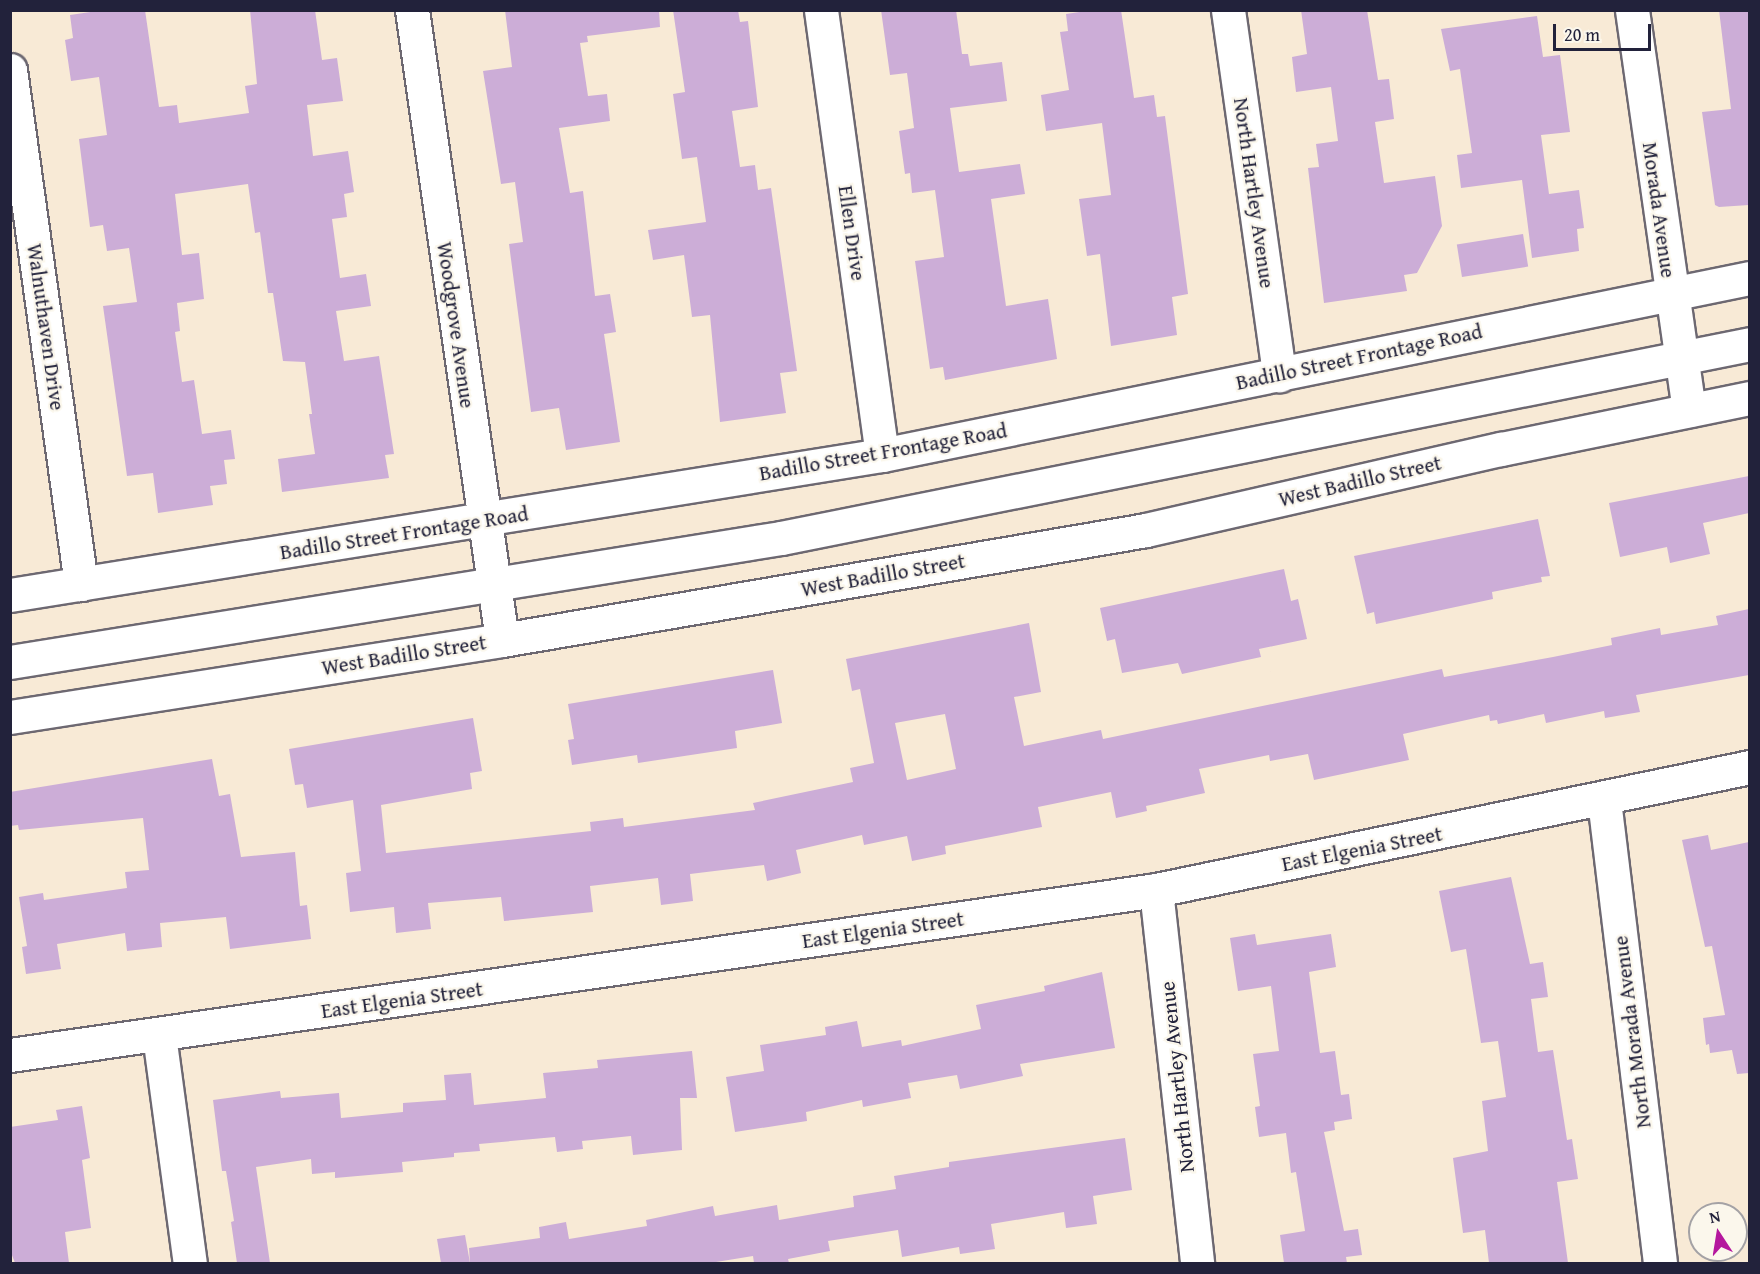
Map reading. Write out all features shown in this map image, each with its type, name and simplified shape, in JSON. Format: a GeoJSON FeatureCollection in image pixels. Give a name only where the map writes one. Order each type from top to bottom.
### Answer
{"type":"FeatureCollection","features":[{"type":"Feature","properties":{"kind":"street","name":"Woodgrove Avenue"},"geometry":{"type":"LineString","coordinates":[[412,10],[483,521],[502,640]]}},
{"type":"Feature","properties":{"kind":"street","name":"Ellen Drive"},"geometry":{"type":"LineString","coordinates":[[821,10],[882,455]]}},
{"type":"Feature","properties":{"kind":"street","name":"North Hartley Avenue"},"geometry":{"type":"LineString","coordinates":[[1228,10],[1279,375]]}},
{"type":"Feature","properties":{"kind":"street","name":"Morada Avenue"},"geometry":{"type":"LineString","coordinates":[[1632,10],[1689,410]]}},
{"type":"Feature","properties":{"kind":"street","name":"Walnuthaven Drive"},"geometry":{"type":"LineString","coordinates":[[10,70],[81,584]]}},
{"type":"Feature","properties":{"kind":"street","name":"Badillo Street Frontage Road"},"geometry":{"type":"LineString","coordinates":[[10,595],[483,521],[882,455],[1279,375],[1671,291],[1749,278]]}},
{"type":"Feature","properties":{"kind":"street"},"geometry":{"type":"LineString","coordinates":[[10,662],[494,586],[781,538],[1749,344]]}},
{"type":"Feature","properties":{"kind":"street","name":"West Badillo Street"},"geometry":{"type":"LineString","coordinates":[[10,717],[502,640],[1146,530],[1749,398]]}},
{"type":"Feature","properties":{"kind":"street","name":"East Elgenia Street"},"geometry":{"type":"LineString","coordinates":[[10,1055],[1156,890],[1604,800],[1749,767]]}},
{"type":"Feature","properties":{"kind":"street","name":"North Morada Avenue"},"geometry":{"type":"LineString","coordinates":[[1604,800],[1660,1263]]}},
{"type":"Feature","properties":{"kind":"street","name":"North Hartley Avenue"},"geometry":{"type":"LineString","coordinates":[[1156,890],[1197,1263]]}},
{"type":"Feature","properties":{"kind":"street"},"geometry":{"type":"LineString","coordinates":[[159,1035],[190,1263]]}},
{"type":"Feature","properties":{"kind":"building"},"geometry":{"type":"Polygon","coordinates":[[[104,10],[145,10],[159,107],[177,105],[179,123],[249,113],[245,86],[257,84],[250,10],[315,10],[322,60],[337,58],[343,101],[307,105],[313,156],[348,151],[354,192],[344,194],[347,217],[332,219],[340,278],[366,274],[371,306],[336,311],[344,361],[379,356],[394,454],[385,455],[389,478],[282,492],[278,459],[315,454],[309,414],[312,414],[305,362],[283,361],[273,293],[268,293],[260,232],[255,233],[248,184],[175,194],[182,255],[199,253],[204,299],[177,303],[180,331],[175,332],[182,382],[194,380],[202,434],[231,430],[235,459],[224,460],[227,484],[210,486],[213,505],[158,513],[153,473],[127,476],[103,306],[137,302],[129,248],[107,251],[103,225],[90,227],[79,139],[107,135],[99,77],[71,81],[65,40],[73,38],[70,15],[104,10]]]}},
{"type":"Feature","properties":{"kind":"building"},"geometry":{"type":"Polygon","coordinates":[[[505,10],[659,10],[660,27],[587,36],[588,42],[580,43],[588,96],[607,94],[610,121],[559,128],[570,193],[583,191],[595,296],[610,294],[616,332],[604,334],[620,442],[566,450],[559,408],[531,412],[509,244],[523,242],[515,182],[501,184],[483,71],[512,67],[505,10]]]}},
{"type":"Feature","properties":{"kind":"building"},"geometry":{"type":"Polygon","coordinates":[[[673,10],[738,10],[740,22],[748,21],[758,107],[732,111],[740,167],[755,165],[758,190],[771,188],[797,371],[780,373],[786,413],[720,422],[710,315],[692,317],[684,255],[653,260],[648,230],[706,222],[697,157],[682,159],[673,94],[685,92],[673,10]]]}},
{"type":"Feature","properties":{"kind":"building"},"geometry":{"type":"Polygon","coordinates":[[[881,10],[956,10],[962,54],[968,54],[970,66],[1002,62],[1007,101],[950,108],[959,172],[1020,164],[1025,194],[991,199],[1006,306],[1048,299],[1057,359],[945,380],[943,367],[930,369],[915,261],[944,257],[935,190],[912,193],[910,173],[905,174],[899,131],[914,128],[907,73],[890,75],[881,10]]]}},
{"type":"Feature","properties":{"kind":"building"},"geometry":{"type":"Polygon","coordinates":[[[1093,10],[1121,10],[1134,98],[1154,95],[1157,117],[1165,116],[1188,294],[1172,297],[1177,335],[1111,346],[1100,254],[1087,256],[1079,199],[1111,195],[1102,123],[1046,131],[1041,95],[1069,90],[1060,32],[1068,31],[1066,14],[1093,10]]]}},
{"type":"Feature","properties":{"kind":"building"},"geometry":{"type":"Polygon","coordinates":[[[1301,10],[1367,10],[1378,80],[1389,79],[1394,119],[1375,122],[1384,183],[1435,176],[1442,226],[1417,273],[1404,275],[1407,291],[1324,303],[1308,168],[1319,167],[1316,144],[1338,141],[1331,87],[1296,92],[1292,57],[1307,54],[1301,10]]]}},
{"type":"Feature","properties":{"kind":"building"},"geometry":{"type":"Polygon","coordinates":[[[1719,10],[1749,10],[1749,205],[1719,207],[1715,205],[1702,112],[1731,109],[1719,10]]]}},
{"type":"Feature","properties":{"kind":"building"},"geometry":{"type":"Polygon","coordinates":[[[1537,16],[1543,57],[1560,55],[1570,132],[1541,135],[1549,194],[1579,190],[1584,228],[1577,229],[1579,251],[1532,258],[1522,180],[1461,188],[1457,155],[1472,153],[1460,69],[1450,71],[1441,29],[1537,16]]]}},
{"type":"Feature","properties":{"kind":"building"},"geometry":{"type":"Polygon","coordinates":[[[1523,234],[1528,267],[1462,277],[1457,244],[1523,234]]]}},
{"type":"Feature","properties":{"kind":"building"},"geometry":{"type":"Polygon","coordinates":[[[1749,476],[1749,513],[1703,523],[1710,554],[1670,563],[1667,547],[1620,557],[1609,503],[1749,476]]]}},
{"type":"Feature","properties":{"kind":"building"},"geometry":{"type":"Polygon","coordinates":[[[1538,519],[1550,576],[1541,577],[1542,582],[1492,592],[1493,599],[1376,624],[1374,612],[1367,614],[1354,556],[1538,519]]]}},
{"type":"Feature","properties":{"kind":"building"},"geometry":{"type":"Polygon","coordinates":[[[1284,569],[1291,601],[1298,599],[1307,639],[1259,649],[1261,657],[1182,674],[1178,663],[1122,673],[1115,639],[1107,641],[1100,608],[1284,569]]]}},
{"type":"Feature","properties":{"kind":"building"},"geometry":{"type":"Polygon","coordinates":[[[1749,609],[1749,675],[1636,695],[1640,712],[1605,718],[1604,711],[1546,723],[1544,714],[1498,724],[1497,720],[1490,721],[1489,715],[1403,734],[1409,760],[1314,780],[1308,754],[1270,761],[1269,755],[1199,769],[1205,793],[1146,806],[1147,811],[1116,818],[1111,792],[1038,807],[1042,827],[945,846],[946,854],[912,861],[907,836],[864,845],[862,835],[796,850],[801,873],[767,881],[764,865],[690,874],[693,901],[661,905],[658,878],[590,886],[593,912],[504,921],[501,897],[428,903],[431,929],[396,933],[394,907],[350,912],[346,873],[361,871],[353,800],[307,808],[303,784],[295,785],[289,749],[473,718],[482,771],[470,773],[472,789],[381,805],[386,853],[591,831],[590,822],[623,818],[624,827],[755,810],[753,803],[853,782],[850,768],[874,763],[860,689],[852,691],[846,659],[1029,623],[1041,692],[1014,697],[1024,746],[1101,730],[1103,739],[1442,669],[1444,677],[1553,657],[1612,645],[1611,638],[1660,628],[1661,635],[1718,625],[1716,616],[1749,609]],[[945,714],[895,723],[907,780],[956,769],[945,714]]]}},
{"type":"Feature","properties":{"kind":"building"},"geometry":{"type":"Polygon","coordinates":[[[773,670],[782,723],[735,731],[737,748],[638,763],[637,755],[572,765],[568,740],[574,739],[568,704],[773,670]]]}},
{"type":"Feature","properties":{"kind":"building"},"geometry":{"type":"Polygon","coordinates":[[[212,759],[219,796],[230,794],[241,857],[295,852],[300,906],[307,905],[311,939],[230,949],[226,917],[160,923],[162,947],[127,951],[125,933],[57,944],[61,969],[26,974],[22,947],[27,946],[19,897],[43,893],[44,900],[127,888],[125,872],[149,870],[143,818],[19,830],[18,825],[10,826],[10,792],[212,759]]]}},
{"type":"Feature","properties":{"kind":"building"},"geometry":{"type":"Polygon","coordinates":[[[1708,835],[1711,850],[1749,842],[1749,1073],[1737,1074],[1732,1050],[1710,1053],[1709,1044],[1706,1045],[1703,1018],[1725,1015],[1712,946],[1705,947],[1682,840],[1708,835]]]}},
{"type":"Feature","properties":{"kind":"building"},"geometry":{"type":"Polygon","coordinates":[[[1511,877],[1530,964],[1543,962],[1548,997],[1531,999],[1538,1052],[1553,1050],[1567,1140],[1572,1139],[1578,1179],[1557,1182],[1568,1263],[1489,1263],[1485,1230],[1463,1233],[1453,1158],[1488,1151],[1482,1101],[1506,1097],[1498,1041],[1481,1043],[1466,949],[1451,952],[1439,891],[1511,877]]]}},
{"type":"Feature","properties":{"kind":"building"},"geometry":{"type":"Polygon","coordinates":[[[1255,934],[1257,945],[1331,934],[1336,967],[1309,972],[1320,1053],[1335,1051],[1341,1095],[1349,1094],[1352,1119],[1334,1122],[1335,1130],[1324,1132],[1344,1231],[1358,1229],[1362,1255],[1346,1257],[1347,1263],[1284,1263],[1280,1235],[1305,1231],[1296,1172],[1291,1173],[1286,1133],[1259,1137],[1255,1107],[1260,1106],[1253,1054],[1279,1051],[1271,986],[1238,991],[1230,938],[1255,934]]]}},
{"type":"Feature","properties":{"kind":"building"},"geometry":{"type":"Polygon","coordinates":[[[1102,972],[1115,1048],[1020,1064],[1023,1076],[960,1089],[957,1075],[908,1083],[911,1098],[863,1107],[862,1100],[806,1112],[807,1121],[735,1132],[726,1077],[764,1071],[760,1045],[826,1035],[825,1027],[857,1021],[862,1047],[901,1040],[902,1046],[981,1029],[976,1005],[1045,991],[1044,986],[1102,972]]]}},
{"type":"Feature","properties":{"kind":"building"},"geometry":{"type":"Polygon","coordinates":[[[692,1051],[697,1098],[680,1098],[682,1150],[633,1155],[631,1136],[582,1141],[583,1149],[557,1152],[555,1137],[479,1144],[480,1151],[454,1153],[454,1157],[402,1162],[403,1172],[335,1178],[335,1172],[312,1174],[311,1159],[256,1167],[270,1263],[237,1263],[231,1222],[234,1221],[226,1171],[222,1171],[213,1100],[280,1091],[281,1098],[339,1093],[341,1118],[403,1112],[403,1103],[446,1100],[444,1075],[471,1073],[474,1105],[546,1098],[543,1073],[598,1068],[597,1060],[692,1051]]]}},
{"type":"Feature","properties":{"kind":"building"},"geometry":{"type":"Polygon","coordinates":[[[82,1106],[90,1158],[82,1160],[91,1228],[65,1232],[69,1263],[15,1263],[10,1250],[10,1127],[58,1120],[56,1110],[82,1106]]]}},
{"type":"Feature","properties":{"kind":"building"},"geometry":{"type":"Polygon","coordinates":[[[1125,1138],[1132,1190],[1093,1196],[1097,1224],[1066,1228],[1064,1212],[991,1224],[995,1249],[960,1254],[959,1247],[902,1257],[898,1230],[828,1241],[830,1251],[788,1259],[789,1263],[754,1263],[753,1256],[710,1263],[470,1263],[469,1248],[540,1238],[539,1227],[566,1222],[569,1239],[647,1226],[646,1220],[713,1206],[715,1216],[777,1205],[779,1220],[854,1207],[853,1196],[896,1189],[894,1176],[949,1167],[949,1162],[1125,1138]]]}},
{"type":"Feature","properties":{"kind":"building"},"geometry":{"type":"Polygon","coordinates":[[[465,1235],[470,1263],[441,1263],[437,1239],[465,1235]]]}}]}
